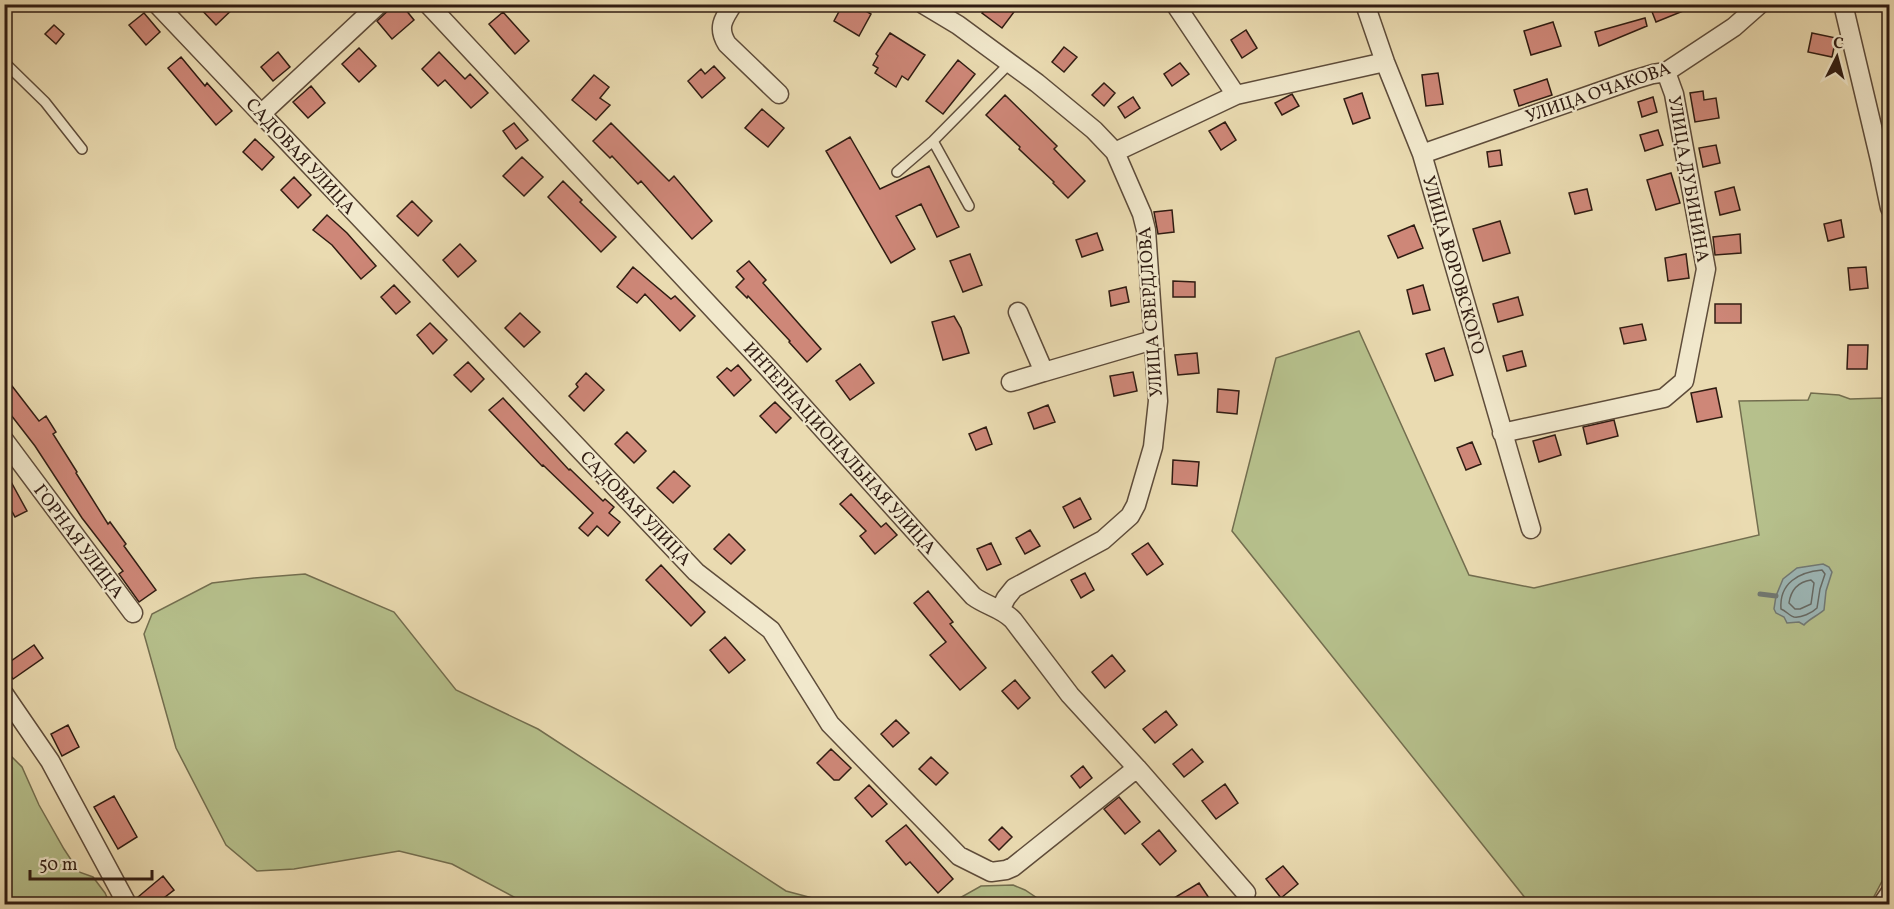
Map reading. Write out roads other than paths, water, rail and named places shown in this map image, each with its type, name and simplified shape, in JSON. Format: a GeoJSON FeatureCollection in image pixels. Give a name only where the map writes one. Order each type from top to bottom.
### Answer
{"type":"FeatureCollection","features":[{"type":"Feature","properties":{"kind":"street","name":"САДОВАЯ УЛИЦА"},"geometry":{"type":"LineString","coordinates":[[157,4],[696,572],[771,630],[830,724],[959,856],[991,872],[1005,870],[1032,853],[1137,768]]}},
{"type":"Feature","properties":{"kind":"street"},"geometry":{"type":"LineString","coordinates":[[261,114],[379,4]]}},
{"type":"Feature","properties":{"kind":"street","name":"ИНТЕРНАЦИОНАЛЬНАЯ УЛИЦА"},"geometry":{"type":"LineString","coordinates":[[428,4],[769,369],[974,596],[1013,620],[1070,695],[1246,893]]}},
{"type":"Feature","properties":{"kind":"street"},"geometry":{"type":"LineString","coordinates":[[733,4],[722,24],[721,35],[726,44],[779,94]]}},
{"type":"Feature","properties":{"kind":"street","name":"УЛИЦА СВЕРДЛОВА"},"geometry":{"type":"LineString","coordinates":[[923,4],[958,25],[1037,83],[1094,130],[1115,152],[1142,214],[1146,230],[1158,401],[1153,447],[1136,505],[1130,516],[1103,540],[1025,580],[1014,588],[1000,610]]}},
{"type":"Feature","properties":{"kind":"street"},"geometry":{"type":"LineString","coordinates":[[1175,4],[1236,95]]}},
{"type":"Feature","properties":{"kind":"street","name":"УЛИЦА ВОРОВСКОГО"},"geometry":{"type":"LineString","coordinates":[[1365,4],[1385,62],[1422,154],[1531,529]]}},
{"type":"Feature","properties":{"kind":"street","name":"УЛИЦА ОЧАКОВА"},"geometry":{"type":"LineString","coordinates":[[1422,154],[1601,90],[1666,72],[1734,27],[1760,4]]}},
{"type":"Feature","properties":{"kind":"street"},"geometry":{"type":"LineString","coordinates":[[1843,4],[1881,160],[1890,208]]}},
{"type":"Feature","properties":{"kind":"street"},"geometry":{"type":"LineString","coordinates":[[1115,152],[1236,95],[1385,62]]}},
{"type":"Feature","properties":{"kind":"street","name":"УЛИЦА ДУБИНИНА"},"geometry":{"type":"LineString","coordinates":[[1503,433],[1664,398],[1684,381],[1706,269],[1674,94],[1666,72]]}},
{"type":"Feature","properties":{"kind":"street"},"geometry":{"type":"LineString","coordinates":[[1018,312],[1044,372]]}},
{"type":"Feature","properties":{"kind":"street"},"geometry":{"type":"LineString","coordinates":[[1011,382],[1153,340]]}},
{"type":"Feature","properties":{"kind":"street","name":"ГОРНАЯ УЛИЦА"},"geometry":{"type":"LineString","coordinates":[[4,440],[133,613]]}},
{"type":"Feature","properties":{"kind":"street"},"geometry":{"type":"LineString","coordinates":[[4,694],[50,761],[127,904]]}},
{"type":"Feature","properties":{"kind":"lane"},"geometry":{"type":"LineString","coordinates":[[4,62],[45,102],[82,149]]}},
{"type":"Feature","properties":{"kind":"lane"},"geometry":{"type":"LineString","coordinates":[[897,172],[933,141],[1009,64]]}},
{"type":"Feature","properties":{"kind":"lane"},"geometry":{"type":"LineString","coordinates":[[933,141],[969,206]]}},
{"type":"Feature","properties":{"kind":"lane"},"geometry":{"type":"LineString","coordinates":[[1877,904],[1890,885]]}},
{"type":"Feature","properties":{"kind":"water"},"geometry":{"type":"Polygon","coordinates":[[[1823,564],[1832,572],[1826,591],[1824,610],[1804,625],[1799,622],[1787,623],[1784,617],[1776,613],[1774,609],[1776,596],[1783,579],[1797,568],[1823,564]]]}},
{"type":"Feature","properties":{"kind":"waterway"},"geometry":{"type":"LineString","coordinates":[[1760,594],[1776,596]]}}]}
